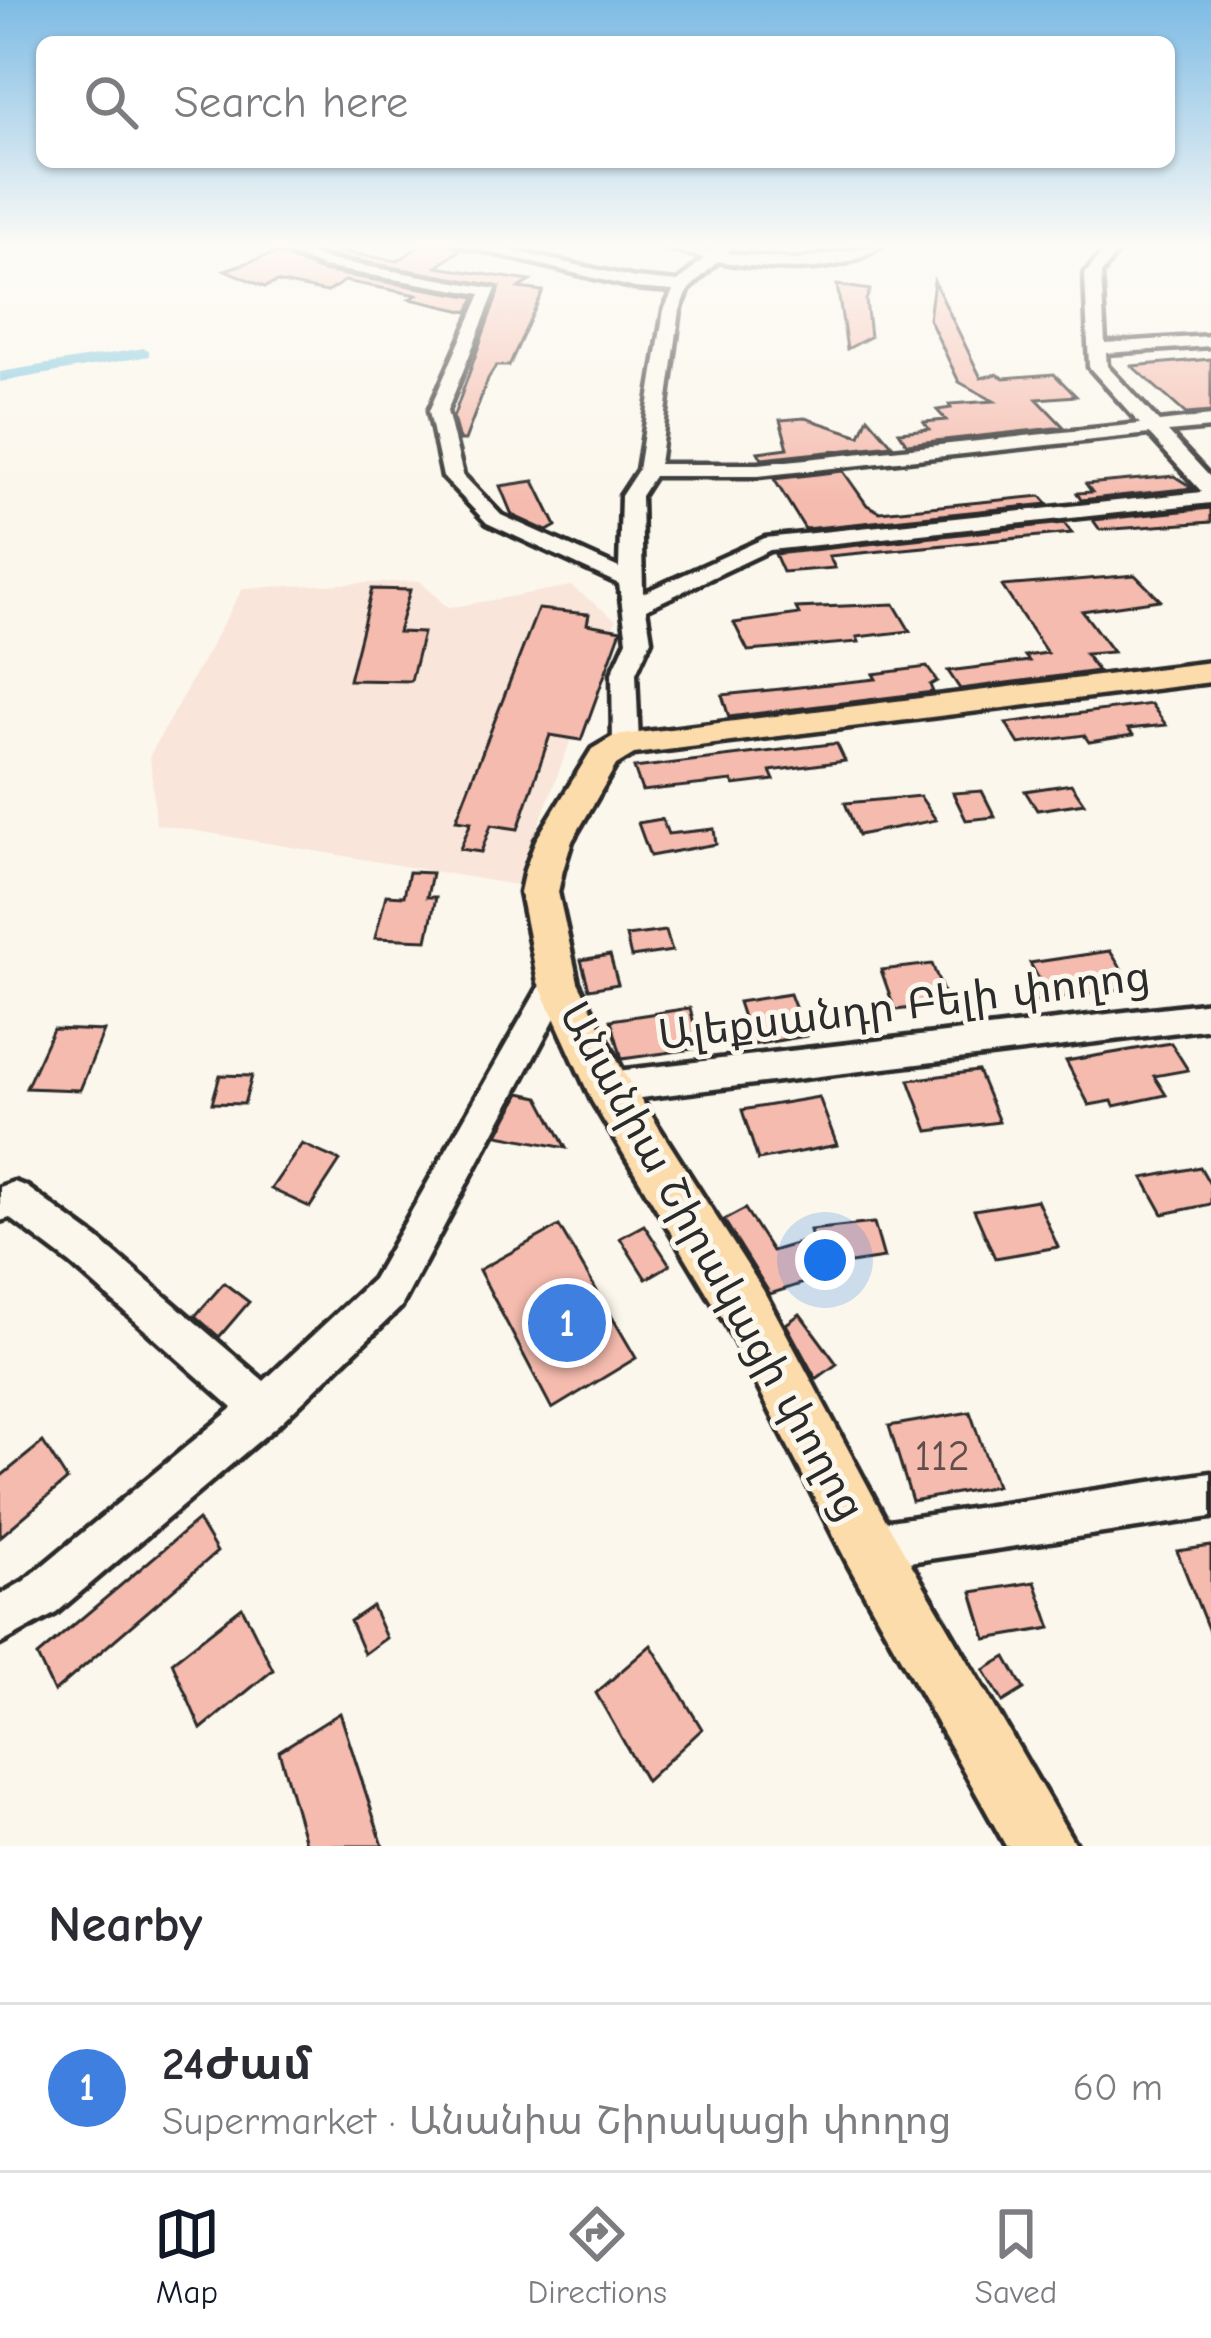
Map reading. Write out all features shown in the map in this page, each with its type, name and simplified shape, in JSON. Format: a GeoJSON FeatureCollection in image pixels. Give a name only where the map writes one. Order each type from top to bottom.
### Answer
{"type":"FeatureCollection","features":[{"type":"Feature","properties":{"kind":"main road"},"geometry":{"type":"LineString","coordinates":[[626,744],[1211,672]]}},
{"type":"Feature","properties":{"kind":"main road","name":"Անանիա Շիրակացի փողոց"},"geometry":{"type":"LineString","coordinates":[[626,744],[604,757],[554,840],[544,870],[539,892],[558,982],[608,1087],[745,1308],[869,1546],[1043,1846]]}},
{"type":"Feature","properties":{"kind":"street"},"geometry":{"type":"LineString","coordinates":[[473,330],[438,411],[453,477],[494,519],[633,593],[765,544],[1211,494]]}},
{"type":"Feature","properties":{"kind":"street"},"geometry":{"type":"LineString","coordinates":[[626,744],[624,673],[639,640],[633,593],[632,496],[647,470],[669,330]]}},
{"type":"Feature","properties":{"kind":"street"},"geometry":{"type":"LineString","coordinates":[[1095,330],[1098,367],[1211,494]]}},
{"type":"Feature","properties":{"kind":"street"},"geometry":{"type":"LineString","coordinates":[[1096,349],[1211,341]]}},
{"type":"Feature","properties":{"kind":"street"},"geometry":{"type":"LineString","coordinates":[[647,470],[758,470],[1211,422]]}},
{"type":"Feature","properties":{"kind":"street"},"geometry":{"type":"LineString","coordinates":[[0,1622],[40,1597],[265,1408],[387,1293],[558,982]]}},
{"type":"Feature","properties":{"kind":"street","name":"Ալեքսանդր Բելի փողոց"},"geometry":{"type":"LineString","coordinates":[[608,1087],[1211,1015]]}},
{"type":"Feature","properties":{"kind":"street"},"geometry":{"type":"LineString","coordinates":[[0,1204],[14,1199],[84,1251],[265,1408]]}},
{"type":"Feature","properties":{"kind":"street"},"geometry":{"type":"LineString","coordinates":[[869,1546],[1211,1495]]}},
{"type":"Feature","properties":{"kind":"shaded area"},"geometry":{"type":"Polygon","coordinates":[[[420,581],[448,608],[571,586],[616,620],[516,885],[156,824],[150,755],[243,588],[420,581]]]}},
{"type":"Feature","properties":{"kind":"building"},"geometry":{"type":"Polygon","coordinates":[[[485,330],[525,330],[509,366],[496,366],[488,379],[465,440],[459,440],[453,418],[485,330]]]}},
{"type":"Feature","properties":{"kind":"building"},"geometry":{"type":"Polygon","coordinates":[[[844,330],[869,330],[870,337],[847,349],[844,330]]]}},
{"type":"Feature","properties":{"kind":"building"},"geometry":{"type":"Polygon","coordinates":[[[934,330],[958,330],[981,378],[1054,374],[1076,396],[1037,399],[1064,427],[907,444],[899,432],[929,429],[924,422],[946,420],[937,410],[951,408],[949,404],[994,401],[959,382],[934,330]]]}},
{"type":"Feature","properties":{"kind":"building"},"geometry":{"type":"Polygon","coordinates":[[[1211,359],[1211,412],[1186,414],[1132,366],[1211,359]]]}},
{"type":"Feature","properties":{"kind":"building"},"geometry":{"type":"Polygon","coordinates":[[[868,417],[892,445],[762,459],[758,452],[788,448],[780,420],[805,418],[860,436],[868,417]]]}},
{"type":"Feature","properties":{"kind":"building"},"geometry":{"type":"Polygon","coordinates":[[[843,471],[867,505],[880,512],[1041,496],[1048,504],[805,529],[774,479],[843,471]]]}},
{"type":"Feature","properties":{"kind":"building"},"geometry":{"type":"Polygon","coordinates":[[[1174,476],[1193,488],[1081,500],[1077,493],[1092,492],[1086,484],[1174,476]]]}},
{"type":"Feature","properties":{"kind":"building"},"geometry":{"type":"Polygon","coordinates":[[[534,481],[556,526],[547,531],[512,515],[500,486],[534,481]]]}},
{"type":"Feature","properties":{"kind":"building"},"geometry":{"type":"Polygon","coordinates":[[[1211,508],[1211,522],[1100,530],[1093,520],[1211,508]]]}},
{"type":"Feature","properties":{"kind":"building"},"geometry":{"type":"Polygon","coordinates":[[[1064,523],[1072,533],[829,556],[835,568],[783,572],[775,554],[1064,523]]]}},
{"type":"Feature","properties":{"kind":"building"},"geometry":{"type":"Polygon","coordinates":[[[1135,575],[1160,600],[1082,611],[1113,652],[1085,654],[1098,671],[960,689],[948,671],[1029,661],[1025,656],[1047,653],[1002,586],[1135,575]]]}},
{"type":"Feature","properties":{"kind":"building"},"geometry":{"type":"Polygon","coordinates":[[[372,589],[410,590],[398,632],[423,633],[411,681],[349,680],[372,589]]]}},
{"type":"Feature","properties":{"kind":"building"},"geometry":{"type":"Polygon","coordinates":[[[894,604],[910,631],[857,637],[859,642],[748,651],[734,623],[799,614],[796,608],[894,604]]]}},
{"type":"Feature","properties":{"kind":"building"},"geometry":{"type":"Polygon","coordinates":[[[538,609],[589,614],[587,624],[621,630],[581,740],[550,735],[518,829],[491,825],[481,852],[460,849],[471,822],[456,820],[538,609]]]}},
{"type":"Feature","properties":{"kind":"building"},"geometry":{"type":"Polygon","coordinates":[[[927,667],[937,681],[930,685],[933,692],[729,717],[722,695],[876,679],[873,674],[927,667]]]}},
{"type":"Feature","properties":{"kind":"building"},"geometry":{"type":"Polygon","coordinates":[[[1151,704],[1166,725],[1128,729],[1133,735],[1089,742],[1084,735],[1019,744],[1006,723],[1151,704]]]}},
{"type":"Feature","properties":{"kind":"building"},"geometry":{"type":"Polygon","coordinates":[[[837,744],[845,761],[770,771],[774,780],[734,785],[732,781],[642,791],[634,768],[837,744]]]}},
{"type":"Feature","properties":{"kind":"building"},"geometry":{"type":"Polygon","coordinates":[[[1071,784],[1084,803],[1037,810],[1025,791],[1071,784]]]}},
{"type":"Feature","properties":{"kind":"building"},"geometry":{"type":"Polygon","coordinates":[[[982,791],[995,817],[966,820],[953,793],[982,791]]]}},
{"type":"Feature","properties":{"kind":"building"},"geometry":{"type":"Polygon","coordinates":[[[920,796],[936,820],[858,835],[845,803],[920,796]]]}},
{"type":"Feature","properties":{"kind":"building"},"geometry":{"type":"Polygon","coordinates":[[[662,819],[668,834],[714,829],[716,844],[650,856],[638,823],[662,819]]]}},
{"type":"Feature","properties":{"kind":"building"},"geometry":{"type":"Polygon","coordinates":[[[409,872],[432,873],[427,897],[436,897],[427,940],[375,938],[386,895],[404,896],[409,872]]]}},
{"type":"Feature","properties":{"kind":"building"},"geometry":{"type":"Polygon","coordinates":[[[666,931],[672,951],[631,957],[626,936],[666,931]]]}},
{"type":"Feature","properties":{"kind":"building"},"geometry":{"type":"Polygon","coordinates":[[[1110,951],[1133,987],[1034,1002],[1025,984],[1041,983],[1030,963],[1110,951]]]}},
{"type":"Feature","properties":{"kind":"building"},"geometry":{"type":"Polygon","coordinates":[[[610,955],[618,984],[589,989],[581,960],[610,955]]]}},
{"type":"Feature","properties":{"kind":"building"},"geometry":{"type":"Polygon","coordinates":[[[932,964],[948,1004],[895,1010],[881,970],[932,964]]]}},
{"type":"Feature","properties":{"kind":"building"},"geometry":{"type":"Polygon","coordinates":[[[790,994],[806,1036],[752,1045],[738,1002],[790,994]]]}},
{"type":"Feature","properties":{"kind":"building"},"geometry":{"type":"Polygon","coordinates":[[[690,1008],[700,1048],[622,1059],[611,1020],[690,1008]]]}},
{"type":"Feature","properties":{"kind":"building"},"geometry":{"type":"Polygon","coordinates":[[[53,1029],[104,1031],[80,1090],[26,1088],[53,1029]]]}},
{"type":"Feature","properties":{"kind":"building"},"geometry":{"type":"Polygon","coordinates":[[[1171,1043],[1188,1070],[1154,1076],[1166,1095],[1114,1106],[1112,1101],[1089,1105],[1066,1061],[1171,1043]]]}},
{"type":"Feature","properties":{"kind":"building"},"geometry":{"type":"Polygon","coordinates":[[[978,1071],[999,1122],[928,1131],[909,1080],[978,1071]]]}},
{"type":"Feature","properties":{"kind":"building"},"geometry":{"type":"Polygon","coordinates":[[[220,1075],[252,1076],[244,1104],[212,1103],[220,1075]]]}},
{"type":"Feature","properties":{"kind":"building"},"geometry":{"type":"Polygon","coordinates":[[[520,1093],[539,1097],[566,1148],[498,1135],[520,1093]]]}},
{"type":"Feature","properties":{"kind":"building"},"geometry":{"type":"Polygon","coordinates":[[[819,1097],[837,1145],[758,1160],[742,1110],[819,1097]]]}},
{"type":"Feature","properties":{"kind":"building"},"geometry":{"type":"Polygon","coordinates":[[[302,1144],[340,1161],[310,1207],[271,1189],[302,1144]]]}},
{"type":"Feature","properties":{"kind":"building"},"geometry":{"type":"Polygon","coordinates":[[[1200,1167],[1211,1186],[1211,1204],[1163,1214],[1143,1178],[1200,1167]]]}},
{"type":"Feature","properties":{"kind":"building"},"geometry":{"type":"Polygon","coordinates":[[[1037,1200],[1058,1247],[995,1258],[974,1210],[1037,1200]]]}},
{"type":"Feature","properties":{"kind":"building"},"geometry":{"type":"Polygon","coordinates":[[[745,1209],[772,1251],[812,1239],[810,1230],[874,1223],[884,1258],[811,1269],[816,1279],[770,1294],[724,1220],[745,1209]]]}},
{"type":"Feature","properties":{"kind":"building"},"geometry":{"type":"Polygon","coordinates":[[[644,1225],[670,1265],[646,1279],[620,1238],[644,1225]]]}},
{"type":"Feature","properties":{"kind":"building"},"geometry":{"type":"Polygon","coordinates":[[[559,1226],[636,1358],[552,1409],[479,1270],[559,1226]]]}},
{"type":"Feature","properties":{"kind":"building"},"geometry":{"type":"Polygon","coordinates":[[[224,1283],[249,1302],[219,1337],[195,1316],[224,1283]]]}},
{"type":"Feature","properties":{"kind":"building"},"geometry":{"type":"Polygon","coordinates":[[[800,1314],[837,1364],[816,1379],[786,1324],[800,1314]]]}},
{"type":"Feature","properties":{"kind":"building"},"geometry":{"type":"Polygon","coordinates":[[[970,1412],[996,1486],[912,1501],[889,1426],[970,1412]]]}},
{"type":"Feature","properties":{"kind":"building"},"geometry":{"type":"Polygon","coordinates":[[[43,1442],[67,1480],[0,1537],[0,1477],[43,1442]]]}},
{"type":"Feature","properties":{"kind":"building"},"geometry":{"type":"Polygon","coordinates":[[[198,1520],[217,1552],[54,1692],[37,1656],[198,1520]]]}},
{"type":"Feature","properties":{"kind":"building"},"geometry":{"type":"Polygon","coordinates":[[[1211,1546],[1211,1634],[1210,1634],[1177,1551],[1211,1546]]]}},
{"type":"Feature","properties":{"kind":"building"},"geometry":{"type":"Polygon","coordinates":[[[1035,1582],[1051,1628],[986,1639],[972,1592],[1035,1582]]]}},
{"type":"Feature","properties":{"kind":"building"},"geometry":{"type":"Polygon","coordinates":[[[372,1606],[386,1638],[364,1654],[350,1621],[372,1606]]]}},
{"type":"Feature","properties":{"kind":"building"},"geometry":{"type":"Polygon","coordinates":[[[242,1607],[273,1670],[201,1729],[172,1662],[242,1607]]]}},
{"type":"Feature","properties":{"kind":"building"},"geometry":{"type":"Polygon","coordinates":[[[651,1645],[702,1729],[646,1781],[596,1693],[651,1645]]]}},
{"type":"Feature","properties":{"kind":"building"},"geometry":{"type":"Polygon","coordinates":[[[1006,1657],[1024,1689],[1003,1702],[984,1670],[1006,1657]]]}},
{"type":"Feature","properties":{"kind":"building"},"geometry":{"type":"Polygon","coordinates":[[[340,1713],[383,1846],[306,1846],[279,1751],[340,1713]]]}},
{"type":"Feature","properties":{"kind":"waterway"},"geometry":{"type":"LineString","coordinates":[[0,377],[144,353]]}},
{"type":"Feature","properties":{"kind":"place","name":"24Ժամ"},"geometry":{"type":"Point","coordinates":[567,1323]}}]}
